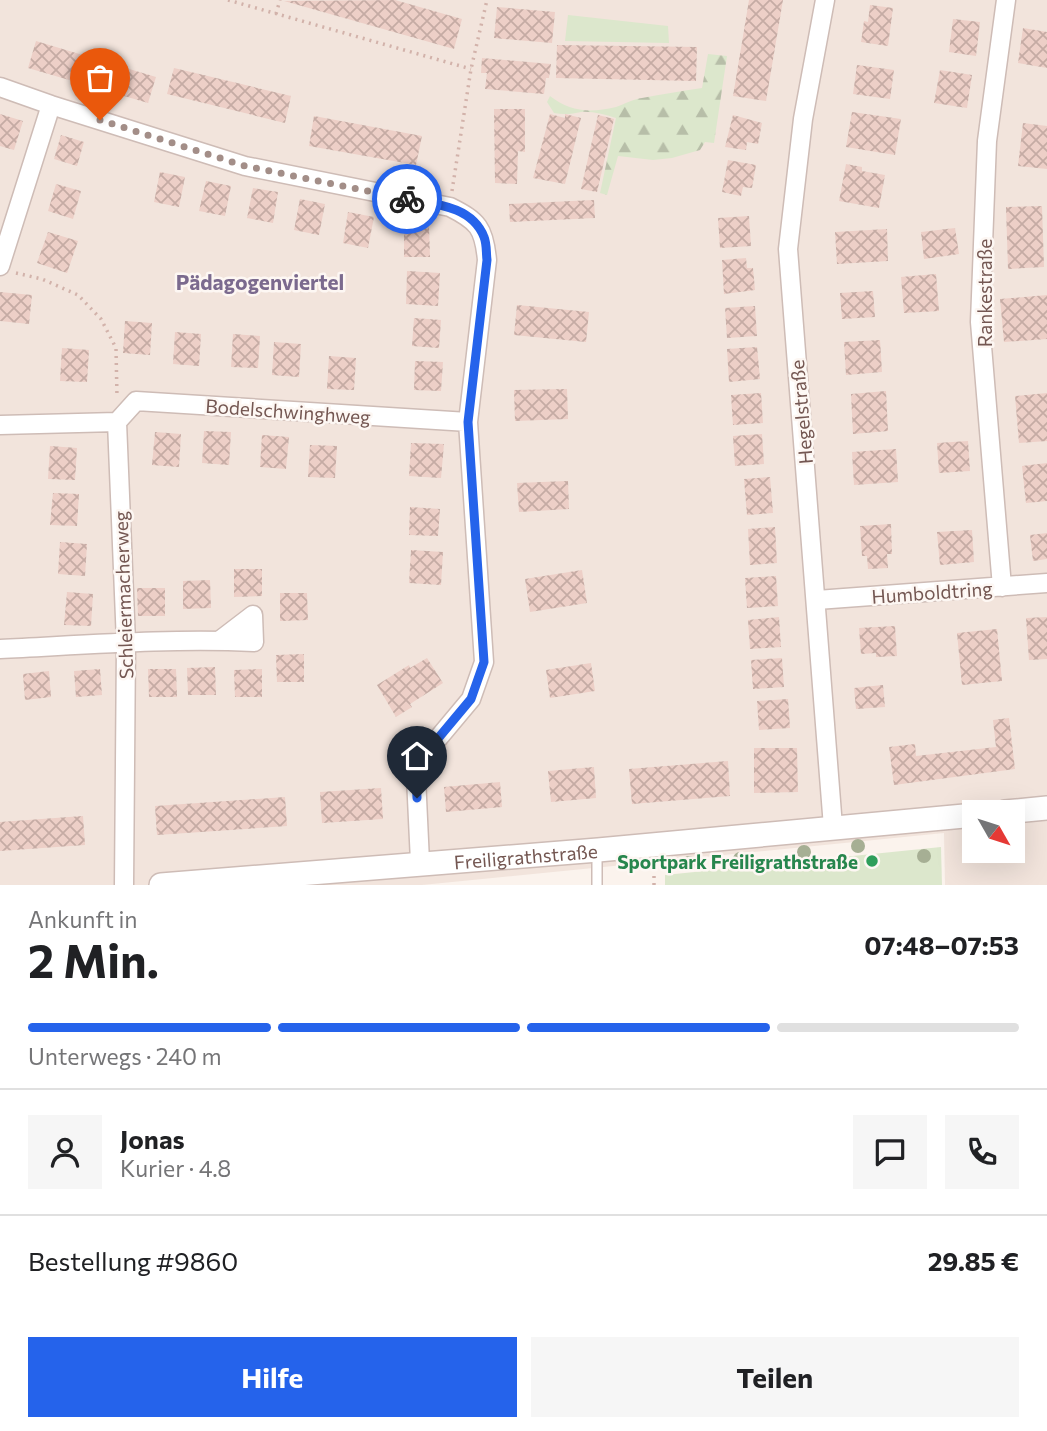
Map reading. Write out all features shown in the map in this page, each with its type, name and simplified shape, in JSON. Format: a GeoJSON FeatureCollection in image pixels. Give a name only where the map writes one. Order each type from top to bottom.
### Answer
{"type":"FeatureCollection","features":[{"type":"Feature","properties":{"kind":"street","name":"Hegelstraße"},"geometry":{"type":"LineString","coordinates":[[825,0],[803,119],[788,249],[833,827]]}},
{"type":"Feature","properties":{"kind":"street","name":"Rankestraße"},"geometry":{"type":"LineString","coordinates":[[1002,587],[980,322],[987,141],[1006,0]]}},
{"type":"Feature","properties":{"kind":"street"},"geometry":{"type":"LineString","coordinates":[[0,87],[245,166],[450,207],[471,218],[485,238],[487,260],[468,422],[484,662],[471,699],[425,754],[416,777],[420,862]]}},
{"type":"Feature","properties":{"kind":"street"},"geometry":{"type":"LineString","coordinates":[[5,269],[51,105]]}},
{"type":"Feature","properties":{"kind":"street","name":"Bodelschwinghweg"},"geometry":{"type":"LineString","coordinates":[[117,422],[136,401],[468,422]]}},
{"type":"Feature","properties":{"kind":"street"},"geometry":{"type":"LineString","coordinates":[[0,425],[117,422]]}},
{"type":"Feature","properties":{"kind":"street","name":"Schleiermacherweg"},"geometry":{"type":"LineString","coordinates":[[117,422],[126,643],[124,885]]}},
{"type":"Feature","properties":{"kind":"street","name":"Humboldtring"},"geometry":{"type":"LineString","coordinates":[[817,600],[1047,583]]}},
{"type":"Feature","properties":{"kind":"street"},"geometry":{"type":"LineString","coordinates":[[0,649],[219,640]]}},
{"type":"Feature","properties":{"kind":"street"},"geometry":{"type":"LineString","coordinates":[[1026,810],[1047,808]]}},
{"type":"Feature","properties":{"kind":"street","name":"Freiligrathstraße"},"geometry":{"type":"LineString","coordinates":[[161,885],[420,862],[597,850],[962,816]]}},
{"type":"Feature","properties":{"kind":"lane"},"geometry":{"type":"LineString","coordinates":[[597,850],[597,885]]}},
{"type":"Feature","properties":{"kind":"path"},"geometry":{"type":"LineString","coordinates":[[228,0],[471,69]]}},
{"type":"Feature","properties":{"kind":"path"},"geometry":{"type":"LineString","coordinates":[[276,14],[279,0]]}},
{"type":"Feature","properties":{"kind":"path"},"geometry":{"type":"LineString","coordinates":[[450,207],[471,69],[487,0]]}},
{"type":"Feature","properties":{"kind":"path"},"geometry":{"type":"LineString","coordinates":[[5,269],[42,279],[78,295],[101,319],[116,348],[117,422]]}},
{"type":"Feature","properties":{"kind":"path"},"geometry":{"type":"LineString","coordinates":[[654,861],[654,885]]}},
{"type":"Feature","properties":{"kind":"shaded area"},"geometry":{"type":"Polygon","coordinates":[[[0,0],[1047,0],[1047,885],[945,885],[944,833],[422,885],[0,885],[0,0]]]}},
{"type":"Feature","properties":{"kind":"green space"},"geometry":{"type":"Polygon","coordinates":[[[568,15],[668,26],[669,43],[565,41],[568,15]]]}},
{"type":"Feature","properties":{"kind":"green space"},"geometry":{"type":"Polygon","coordinates":[[[708,54],[727,56],[714,143],[705,142],[700,150],[672,158],[653,160],[618,156],[607,195],[600,193],[616,118],[590,112],[554,113],[547,102],[550,96],[573,108],[598,110],[639,99],[702,88],[708,54]]]}},
{"type":"Feature","properties":{"kind":"green space","name":"Sportpark Freiligrathstraße"},"geometry":{"type":"Polygon","coordinates":[[[941,847],[942,885],[665,885],[665,875],[941,847]]]}},
{"type":"Feature","properties":{"kind":"building"},"geometry":{"type":"Polygon","coordinates":[[[395,0],[462,19],[454,49],[284,1],[395,0]]]}},
{"type":"Feature","properties":{"kind":"building"},"geometry":{"type":"Polygon","coordinates":[[[749,0],[783,0],[766,101],[733,96],[749,0]]]}},
{"type":"Feature","properties":{"kind":"building"},"geometry":{"type":"Polygon","coordinates":[[[870,5],[893,8],[888,46],[861,42],[870,5]]]}},
{"type":"Feature","properties":{"kind":"building"},"geometry":{"type":"Polygon","coordinates":[[[497,7],[555,12],[552,43],[494,38],[497,7]]]}},
{"type":"Feature","properties":{"kind":"building"},"geometry":{"type":"Polygon","coordinates":[[[953,19],[980,22],[976,56],[949,52],[953,19]]]}},
{"type":"Feature","properties":{"kind":"building"},"geometry":{"type":"Polygon","coordinates":[[[1023,28],[1047,32],[1047,68],[1018,63],[1023,28]]]}},
{"type":"Feature","properties":{"kind":"building"},"geometry":{"type":"Polygon","coordinates":[[[36,41],[156,77],[148,103],[28,68],[36,41]]]}},
{"type":"Feature","properties":{"kind":"building"},"geometry":{"type":"Polygon","coordinates":[[[557,45],[697,47],[696,81],[556,78],[557,45]]]}},
{"type":"Feature","properties":{"kind":"building"},"geometry":{"type":"Polygon","coordinates":[[[482,58],[551,64],[544,94],[485,89],[487,73],[481,73],[482,58]]]}},
{"type":"Feature","properties":{"kind":"building"},"geometry":{"type":"Polygon","coordinates":[[[857,65],[894,70],[890,99],[853,94],[857,65]]]}},
{"type":"Feature","properties":{"kind":"building"},"geometry":{"type":"Polygon","coordinates":[[[174,68],[291,96],[285,123],[167,94],[174,68]]]}},
{"type":"Feature","properties":{"kind":"building"},"geometry":{"type":"Polygon","coordinates":[[[940,70],[972,75],[967,108],[934,103],[940,70]]]}},
{"type":"Feature","properties":{"kind":"building"},"geometry":{"type":"Polygon","coordinates":[[[494,109],[525,109],[525,152],[518,151],[517,184],[495,183],[494,109]]]}},
{"type":"Feature","properties":{"kind":"building"},"geometry":{"type":"Polygon","coordinates":[[[852,112],[901,119],[895,155],[846,147],[852,112]]]}},
{"type":"Feature","properties":{"kind":"building"},"geometry":{"type":"Polygon","coordinates":[[[0,114],[23,121],[14,150],[0,146],[0,114]]]}},
{"type":"Feature","properties":{"kind":"building"},"geometry":{"type":"Polygon","coordinates":[[[550,114],[581,118],[565,184],[533,178],[550,114]]]}},
{"type":"Feature","properties":{"kind":"building"},"geometry":{"type":"Polygon","coordinates":[[[598,115],[614,119],[597,192],[581,189],[598,115]]]}},
{"type":"Feature","properties":{"kind":"building"},"geometry":{"type":"Polygon","coordinates":[[[733,115],[762,123],[758,144],[747,142],[746,150],[725,147],[733,115]]]}},
{"type":"Feature","properties":{"kind":"building"},"geometry":{"type":"Polygon","coordinates":[[[314,116],[422,136],[416,165],[309,146],[314,116]]]}},
{"type":"Feature","properties":{"kind":"building"},"geometry":{"type":"Polygon","coordinates":[[[1023,123],[1047,126],[1047,169],[1018,166],[1023,123]]]}},
{"type":"Feature","properties":{"kind":"building"},"geometry":{"type":"Polygon","coordinates":[[[61,135],[84,142],[77,166],[54,159],[61,135]]]}},
{"type":"Feature","properties":{"kind":"building"},"geometry":{"type":"Polygon","coordinates":[[[728,160],[756,165],[752,188],[743,187],[741,196],[722,192],[728,160]]]}},
{"type":"Feature","properties":{"kind":"building"},"geometry":{"type":"Polygon","coordinates":[[[846,164],[862,167],[862,171],[885,175],[879,208],[839,201],[846,164]]]}},
{"type":"Feature","properties":{"kind":"building"},"geometry":{"type":"Polygon","coordinates":[[[160,172],[185,177],[179,207],[154,202],[160,172]]]}},
{"type":"Feature","properties":{"kind":"building"},"geometry":{"type":"Polygon","coordinates":[[[206,181],[231,186],[225,216],[199,211],[206,181]]]}},
{"type":"Feature","properties":{"kind":"building"},"geometry":{"type":"Polygon","coordinates":[[[56,184],[81,191],[73,219],[48,211],[56,184]]]}},
{"type":"Feature","properties":{"kind":"building"},"geometry":{"type":"Polygon","coordinates":[[[253,188],[278,192],[273,223],[247,218],[253,188]]]}},
{"type":"Feature","properties":{"kind":"building"},"geometry":{"type":"Polygon","coordinates":[[[300,199],[325,204],[319,235],[294,230],[300,199]]]}},
{"type":"Feature","properties":{"kind":"building"},"geometry":{"type":"Polygon","coordinates":[[[594,200],[595,218],[510,222],[509,204],[594,200]]]}},
{"type":"Feature","properties":{"kind":"building"},"geometry":{"type":"Polygon","coordinates":[[[1042,206],[1044,267],[1008,269],[1006,207],[1042,206]]]}},
{"type":"Feature","properties":{"kind":"building"},"geometry":{"type":"Polygon","coordinates":[[[348,212],[374,217],[368,248],[343,243],[348,212]]]}},
{"type":"Feature","properties":{"kind":"building"},"geometry":{"type":"Polygon","coordinates":[[[749,216],[751,246],[720,248],[718,218],[749,216]]]}},
{"type":"Feature","properties":{"kind":"building"},"geometry":{"type":"Polygon","coordinates":[[[404,226],[429,226],[430,257],[404,257],[404,226]]]}},
{"type":"Feature","properties":{"kind":"building"},"geometry":{"type":"Polygon","coordinates":[[[955,228],[959,254],[924,259],[921,232],[955,228]]]}},
{"type":"Feature","properties":{"kind":"building"},"geometry":{"type":"Polygon","coordinates":[[[887,229],[888,261],[837,264],[835,232],[887,229]]]}},
{"type":"Feature","properties":{"kind":"building"},"geometry":{"type":"Polygon","coordinates":[[[48,232],[78,241],[67,273],[37,263],[48,232]]]}},
{"type":"Feature","properties":{"kind":"building"},"geometry":{"type":"Polygon","coordinates":[[[746,258],[747,268],[753,268],[755,290],[724,294],[722,260],[746,258]]]}},
{"type":"Feature","properties":{"kind":"building"},"geometry":{"type":"Polygon","coordinates":[[[407,271],[440,273],[438,306],[406,304],[407,271]]]}},
{"type":"Feature","properties":{"kind":"building"},"geometry":{"type":"Polygon","coordinates":[[[936,274],[939,311],[904,313],[901,277],[936,274]]]}},
{"type":"Feature","properties":{"kind":"building"},"geometry":{"type":"Polygon","coordinates":[[[873,291],[875,317],[842,319],[840,293],[873,291]]]}},
{"type":"Feature","properties":{"kind":"building"},"geometry":{"type":"Polygon","coordinates":[[[0,292],[32,295],[29,324],[0,321],[0,292]]]}},
{"type":"Feature","properties":{"kind":"building"},"geometry":{"type":"Polygon","coordinates":[[[1047,295],[1047,339],[1004,342],[1000,299],[1047,295]]]}},
{"type":"Feature","properties":{"kind":"building"},"geometry":{"type":"Polygon","coordinates":[[[517,305],[589,312],[586,342],[514,335],[517,305]]]}},
{"type":"Feature","properties":{"kind":"building"},"geometry":{"type":"Polygon","coordinates":[[[755,306],[757,336],[727,338],[725,308],[755,306]]]}},
{"type":"Feature","properties":{"kind":"building"},"geometry":{"type":"Polygon","coordinates":[[[414,318],[441,320],[439,348],[412,346],[414,318]]]}},
{"type":"Feature","properties":{"kind":"building"},"geometry":{"type":"Polygon","coordinates":[[[125,321],[152,323],[150,355],[123,353],[125,321]]]}},
{"type":"Feature","properties":{"kind":"building"},"geometry":{"type":"Polygon","coordinates":[[[175,332],[201,334],[199,366],[173,364],[175,332]]]}},
{"type":"Feature","properties":{"kind":"building"},"geometry":{"type":"Polygon","coordinates":[[[233,334],[260,336],[258,368],[231,367],[233,334]]]}},
{"type":"Feature","properties":{"kind":"building"},"geometry":{"type":"Polygon","coordinates":[[[880,340],[882,372],[846,375],[844,342],[880,340]]]}},
{"type":"Feature","properties":{"kind":"building"},"geometry":{"type":"Polygon","coordinates":[[[274,342],[301,344],[299,377],[272,375],[274,342]]]}},
{"type":"Feature","properties":{"kind":"building"},"geometry":{"type":"Polygon","coordinates":[[[757,347],[760,379],[729,382],[727,349],[757,347]]]}},
{"type":"Feature","properties":{"kind":"building"},"geometry":{"type":"Polygon","coordinates":[[[62,348],[89,350],[87,382],[60,381],[62,348]]]}},
{"type":"Feature","properties":{"kind":"building"},"geometry":{"type":"Polygon","coordinates":[[[329,356],[356,358],[354,390],[327,389],[329,356]]]}},
{"type":"Feature","properties":{"kind":"building"},"geometry":{"type":"Polygon","coordinates":[[[415,361],[443,362],[441,391],[414,390],[415,361]]]}},
{"type":"Feature","properties":{"kind":"building"},"geometry":{"type":"Polygon","coordinates":[[[567,389],[568,419],[515,421],[514,390],[567,389]]]}},
{"type":"Feature","properties":{"kind":"building"},"geometry":{"type":"Polygon","coordinates":[[[886,391],[888,431],[853,434],[851,394],[886,391]]]}},
{"type":"Feature","properties":{"kind":"building"},"geometry":{"type":"Polygon","coordinates":[[[761,393],[763,423],[733,425],[731,395],[761,393]]]}},
{"type":"Feature","properties":{"kind":"building"},"geometry":{"type":"Polygon","coordinates":[[[1047,393],[1047,441],[1019,443],[1015,396],[1047,393]]]}},
{"type":"Feature","properties":{"kind":"building"},"geometry":{"type":"Polygon","coordinates":[[[204,431],[231,432],[229,465],[202,463],[204,431]]]}},
{"type":"Feature","properties":{"kind":"building"},"geometry":{"type":"Polygon","coordinates":[[[155,432],[181,434],[179,467],[152,465],[155,432]]]}},
{"type":"Feature","properties":{"kind":"building"},"geometry":{"type":"Polygon","coordinates":[[[762,434],[764,464],[735,466],[733,436],[762,434]]]}},
{"type":"Feature","properties":{"kind":"building"},"geometry":{"type":"Polygon","coordinates":[[[262,435],[289,437],[286,469],[260,467],[262,435]]]}},
{"type":"Feature","properties":{"kind":"building"},"geometry":{"type":"Polygon","coordinates":[[[968,441],[970,471],[939,473],[937,443],[968,441]]]}},
{"type":"Feature","properties":{"kind":"building"},"geometry":{"type":"Polygon","coordinates":[[[411,443],[444,444],[441,478],[409,476],[411,443]]]}},
{"type":"Feature","properties":{"kind":"building"},"geometry":{"type":"Polygon","coordinates":[[[310,445],[337,446],[335,478],[308,477],[310,445]]]}},
{"type":"Feature","properties":{"kind":"building"},"geometry":{"type":"Polygon","coordinates":[[[50,446],[77,448],[75,480],[48,479],[50,446]]]}},
{"type":"Feature","properties":{"kind":"building"},"geometry":{"type":"Polygon","coordinates":[[[896,449],[898,482],[854,485],[852,452],[896,449]]]}},
{"type":"Feature","properties":{"kind":"building"},"geometry":{"type":"Polygon","coordinates":[[[1047,463],[1047,501],[1026,503],[1022,466],[1047,463]]]}},
{"type":"Feature","properties":{"kind":"building"},"geometry":{"type":"Polygon","coordinates":[[[770,477],[773,513],[747,515],[744,479],[770,477]]]}},
{"type":"Feature","properties":{"kind":"building"},"geometry":{"type":"Polygon","coordinates":[[[568,481],[569,509],[519,512],[517,483],[568,481]]]}},
{"type":"Feature","properties":{"kind":"building"},"geometry":{"type":"Polygon","coordinates":[[[53,493],[79,494],[77,526],[50,525],[53,493]]]}},
{"type":"Feature","properties":{"kind":"building"},"geometry":{"type":"Polygon","coordinates":[[[410,507],[440,509],[438,536],[409,535],[410,507]]]}},
{"type":"Feature","properties":{"kind":"building"},"geometry":{"type":"Polygon","coordinates":[[[891,524],[892,554],[887,554],[888,568],[868,569],[867,556],[862,556],[860,526],[891,524]]]}},
{"type":"Feature","properties":{"kind":"building"},"geometry":{"type":"Polygon","coordinates":[[[775,527],[777,563],[750,565],[748,529],[775,527]]]}},
{"type":"Feature","properties":{"kind":"building"},"geometry":{"type":"Polygon","coordinates":[[[972,530],[974,562],[940,565],[937,532],[972,530]]]}},
{"type":"Feature","properties":{"kind":"building"},"geometry":{"type":"Polygon","coordinates":[[[1047,533],[1047,559],[1033,561],[1030,535],[1047,533]]]}},
{"type":"Feature","properties":{"kind":"building"},"geometry":{"type":"Polygon","coordinates":[[[60,542],[87,544],[85,576],[58,574],[60,542]]]}},
{"type":"Feature","properties":{"kind":"building"},"geometry":{"type":"Polygon","coordinates":[[[411,550],[443,552],[441,585],[409,583],[411,550]]]}},
{"type":"Feature","properties":{"kind":"building"},"geometry":{"type":"Polygon","coordinates":[[[234,569],[262,569],[262,596],[234,597],[234,569]]]}},
{"type":"Feature","properties":{"kind":"building"},"geometry":{"type":"Polygon","coordinates":[[[582,570],[587,603],[530,612],[525,579],[582,570]]]}},
{"type":"Feature","properties":{"kind":"building"},"geometry":{"type":"Polygon","coordinates":[[[776,576],[778,606],[747,608],[745,578],[776,576]]]}},
{"type":"Feature","properties":{"kind":"building"},"geometry":{"type":"Polygon","coordinates":[[[210,580],[211,608],[183,609],[183,581],[210,580]]]}},
{"type":"Feature","properties":{"kind":"building"},"geometry":{"type":"Polygon","coordinates":[[[137,588],[165,588],[165,616],[138,616],[137,588]]]}},
{"type":"Feature","properties":{"kind":"building"},"geometry":{"type":"Polygon","coordinates":[[[67,592],[93,594],[91,626],[64,625],[67,592]]]}},
{"type":"Feature","properties":{"kind":"building"},"geometry":{"type":"Polygon","coordinates":[[[280,593],[307,593],[308,620],[280,621],[280,593]]]}},
{"type":"Feature","properties":{"kind":"building"},"geometry":{"type":"Polygon","coordinates":[[[779,617],[781,647],[750,649],[748,620],[779,617]]]}},
{"type":"Feature","properties":{"kind":"building"},"geometry":{"type":"Polygon","coordinates":[[[1047,617],[1047,659],[1029,660],[1026,618],[1047,617]]]}},
{"type":"Feature","properties":{"kind":"building"},"geometry":{"type":"Polygon","coordinates":[[[895,626],[897,656],[876,657],[876,653],[861,654],[859,628],[895,626]]]}},
{"type":"Feature","properties":{"kind":"building"},"geometry":{"type":"Polygon","coordinates":[[[997,629],[1002,681],[962,685],[957,633],[997,629]]]}},
{"type":"Feature","properties":{"kind":"building"},"geometry":{"type":"Polygon","coordinates":[[[304,654],[304,682],[277,682],[276,655],[304,654]]]}},
{"type":"Feature","properties":{"kind":"building"},"geometry":{"type":"Polygon","coordinates":[[[427,658],[443,683],[410,704],[412,707],[396,717],[377,685],[409,665],[410,668],[427,658]]]}},
{"type":"Feature","properties":{"kind":"building"},"geometry":{"type":"Polygon","coordinates":[[[782,658],[784,687],[753,689],[751,660],[782,658]]]}},
{"type":"Feature","properties":{"kind":"building"},"geometry":{"type":"Polygon","coordinates":[[[591,663],[595,691],[550,698],[546,670],[591,663]]]}},
{"type":"Feature","properties":{"kind":"building"},"geometry":{"type":"Polygon","coordinates":[[[215,667],[216,695],[188,695],[187,668],[215,667]]]}},
{"type":"Feature","properties":{"kind":"building"},"geometry":{"type":"Polygon","coordinates":[[[100,669],[102,695],[76,697],[74,671],[100,669]]]}},
{"type":"Feature","properties":{"kind":"building"},"geometry":{"type":"Polygon","coordinates":[[[148,669],[176,669],[177,697],[149,697],[148,669]]]}},
{"type":"Feature","properties":{"kind":"building"},"geometry":{"type":"Polygon","coordinates":[[[262,669],[262,697],[235,697],[234,670],[262,669]]]}},
{"type":"Feature","properties":{"kind":"building"},"geometry":{"type":"Polygon","coordinates":[[[49,671],[51,697],[25,700],[23,674],[49,671]]]}},
{"type":"Feature","properties":{"kind":"building"},"geometry":{"type":"Polygon","coordinates":[[[883,685],[885,707],[856,709],[854,688],[883,685]]]}},
{"type":"Feature","properties":{"kind":"building"},"geometry":{"type":"Polygon","coordinates":[[[788,699],[790,728],[759,730],[757,701],[788,699]]]}},
{"type":"Feature","properties":{"kind":"building"},"geometry":{"type":"Polygon","coordinates":[[[1009,718],[1015,769],[894,785],[889,747],[915,744],[916,756],[996,747],[993,720],[1009,718]]]}},
{"type":"Feature","properties":{"kind":"building"},"geometry":{"type":"Polygon","coordinates":[[[754,748],[797,748],[798,792],[754,793],[754,748]]]}},
{"type":"Feature","properties":{"kind":"building"},"geometry":{"type":"Polygon","coordinates":[[[728,761],[730,796],[632,804],[629,769],[728,761]]]}},
{"type":"Feature","properties":{"kind":"building"},"geometry":{"type":"Polygon","coordinates":[[[594,767],[596,798],[551,802],[548,771],[594,767]]]}},
{"type":"Feature","properties":{"kind":"building"},"geometry":{"type":"Polygon","coordinates":[[[500,782],[502,807],[446,812],[444,787],[500,782]]]}},
{"type":"Feature","properties":{"kind":"building"},"geometry":{"type":"Polygon","coordinates":[[[381,788],[383,819],[322,823],[320,792],[381,788]]]}},
{"type":"Feature","properties":{"kind":"building"},"geometry":{"type":"Polygon","coordinates":[[[285,797],[287,826],[157,835],[155,806],[285,797]]]}},
{"type":"Feature","properties":{"kind":"building"},"geometry":{"type":"Polygon","coordinates":[[[83,816],[85,845],[0,851],[0,822],[83,816]]]}},
{"type":"Feature","properties":{"kind":"way so far"},"geometry":{"type":"LineString","coordinates":[[100,120],[245,166],[407,199]]}},
{"type":"Feature","properties":{"kind":"place","name":"Sportpark Freiligrathstraße"},"geometry":{"type":"Point","coordinates":[872,861]}},
{"type":"Feature","properties":{"kind":"district","name":"Pädagogenviertel"},"geometry":{"type":"Point","coordinates":[260,281]}},
{"type":"Feature","properties":{"kind":"route"},"geometry":{"type":"LineString","coordinates":[[407,199],[450,207],[471,218],[485,238],[487,260],[468,422],[484,662],[471,699],[425,754],[416,777],[417,798]]}}]}
